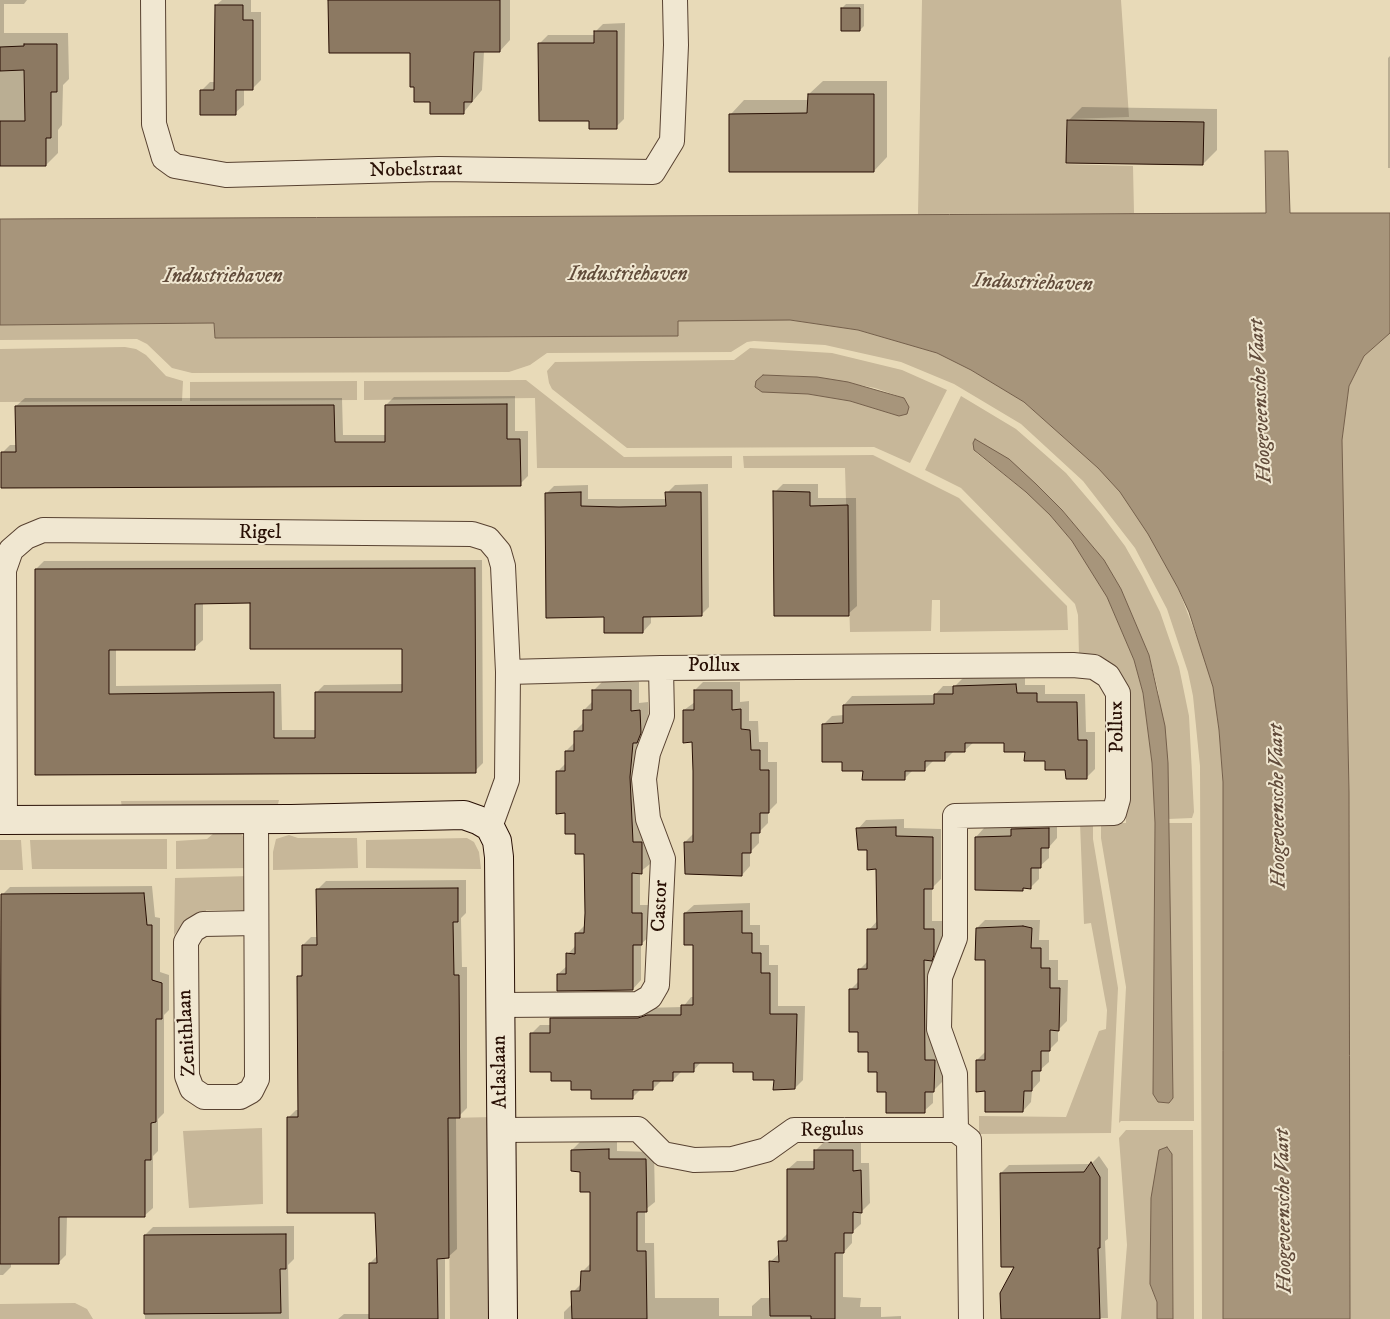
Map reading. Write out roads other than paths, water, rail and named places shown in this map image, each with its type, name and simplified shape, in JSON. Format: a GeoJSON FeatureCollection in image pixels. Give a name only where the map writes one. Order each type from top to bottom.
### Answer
{"type":"FeatureCollection","features":[{"type":"Feature","properties":{"kind":"street","name":"Nobelstraat"},"geometry":{"type":"LineString","coordinates":[[153,0],[154,124],[164,158],[175,166],[226,175],[439,169],[653,172],[672,141],[676,45],[675,0]]}},
{"type":"Feature","properties":{"kind":"street","name":"Rigel"},"geometry":{"type":"LineString","coordinates":[[3,820],[4,570],[12,550],[26,537],[43,530],[472,534],[488,539],[499,552],[501,559],[508,672],[507,780],[490,827]]}},
{"type":"Feature","properties":{"kind":"street","name":"Pollux"},"geometry":{"type":"LineString","coordinates":[[508,672],[661,668],[1073,665],[1094,667],[1108,676],[1118,693],[1118,799],[1114,813],[955,816],[955,938],[940,977],[939,1029],[955,1074],[956,1130]]}},
{"type":"Feature","properties":{"kind":"street","name":"Castor"},"geometry":{"type":"LineString","coordinates":[[500,1005],[638,1004],[650,997],[657,985],[663,859],[648,818],[644,779],[648,753],[662,716],[661,668]]}},
{"type":"Feature","properties":{"kind":"street"},"geometry":{"type":"LineString","coordinates":[[3,820],[256,819],[464,815],[490,827]]}},
{"type":"Feature","properties":{"kind":"street","name":"Zenithlaan"},"geometry":{"type":"LineString","coordinates":[[256,819],[257,1079],[252,1091],[240,1096],[204,1097],[192,1090],[187,1076],[186,942],[193,930],[203,924],[256,923]]}},
{"type":"Feature","properties":{"kind":"street","name":"Atlaslaan"},"geometry":{"type":"LineString","coordinates":[[490,827],[497,841],[498,857],[503,1319]]}},
{"type":"Feature","properties":{"kind":"street","name":"Regulus"},"geometry":{"type":"LineString","coordinates":[[501,1130],[638,1129],[663,1154],[694,1160],[732,1159],[766,1150],[794,1130],[956,1130]]}},
{"type":"Feature","properties":{"kind":"street"},"geometry":{"type":"LineString","coordinates":[[956,1130],[969,1140],[971,1319]]}},
{"type":"Feature","properties":{"kind":"water"},"geometry":{"type":"Polygon","coordinates":[[[1265,151],[1288,151],[1290,213],[1390,213],[1390,333],[1364,356],[1349,386],[1342,440],[1349,792],[1350,1319],[1223,1319],[1223,782],[1213,687],[1189,612],[1148,534],[1120,492],[1098,468],[1024,402],[971,370],[937,353],[858,330],[790,320],[678,321],[678,336],[215,338],[214,323],[0,325],[0,219],[1266,213],[1265,151]]]}},
{"type":"Feature","properties":{"kind":"water"},"geometry":{"type":"Polygon","coordinates":[[[763,375],[817,377],[848,382],[904,398],[909,407],[907,414],[899,416],[850,401],[808,394],[762,392],[755,387],[756,381],[763,375]]]}},
{"type":"Feature","properties":{"kind":"water"},"geometry":{"type":"Polygon","coordinates":[[[975,439],[1009,459],[1036,484],[1062,510],[1104,560],[1121,589],[1149,655],[1165,726],[1168,763],[1173,1098],[1169,1103],[1158,1102],[1153,1094],[1155,823],[1152,763],[1143,693],[1134,660],[1107,597],[1072,541],[1050,515],[1026,492],[974,450],[973,443],[975,439]]]}},
{"type":"Feature","properties":{"kind":"water"},"geometry":{"type":"Polygon","coordinates":[[[1167,1147],[1172,1154],[1173,1319],[1157,1319],[1157,1302],[1150,1284],[1151,1198],[1159,1150],[1167,1147]]]}},
{"type":"Feature","properties":{"kind":"water label","name":"Industriehaven"},"geometry":{"type":"Point","coordinates":[628,276]}},
{"type":"Feature","properties":{"kind":"water label","name":"Industriehaven"},"geometry":{"type":"Point","coordinates":[223,278]}},
{"type":"Feature","properties":{"kind":"water label","name":"Industriehaven"},"geometry":{"type":"Point","coordinates":[1033,284]}},
{"type":"Feature","properties":{"kind":"water label","name":"Hoogeveensche Vaart"},"geometry":{"type":"Point","coordinates":[1262,401]}},
{"type":"Feature","properties":{"kind":"water label","name":"Hoogeveensche Vaart"},"geometry":{"type":"Point","coordinates":[1279,806]}},
{"type":"Feature","properties":{"kind":"water label","name":"Hoogeveensche Vaart"},"geometry":{"type":"Point","coordinates":[1285,1211]}}]}
